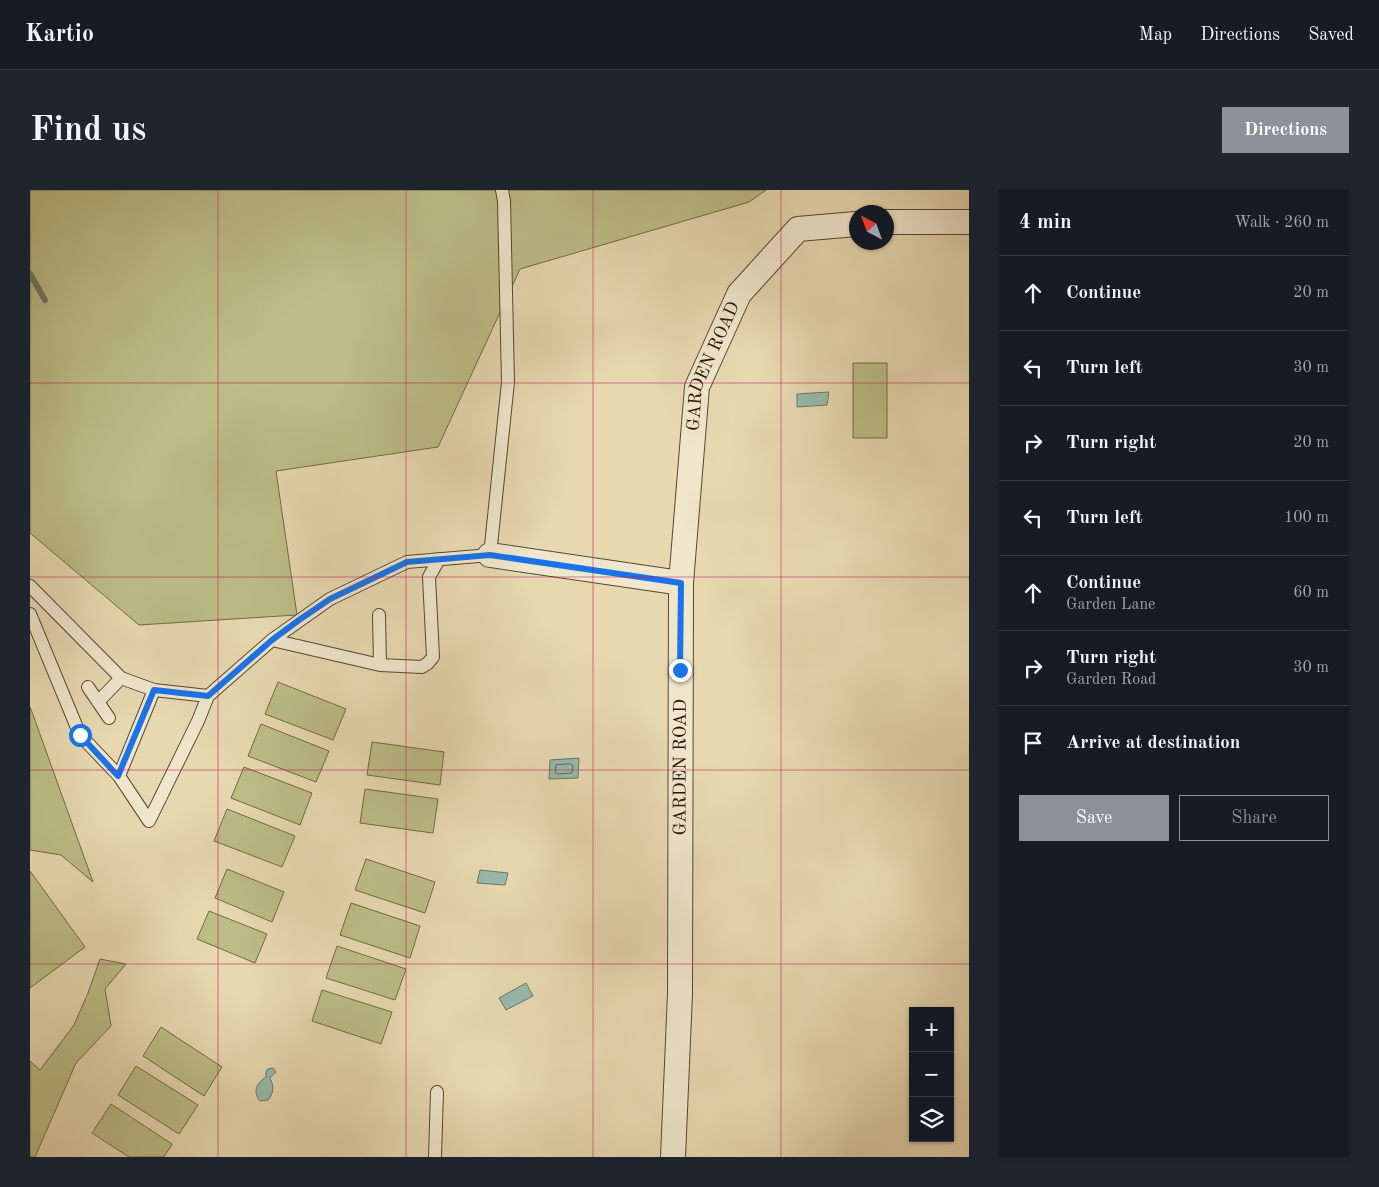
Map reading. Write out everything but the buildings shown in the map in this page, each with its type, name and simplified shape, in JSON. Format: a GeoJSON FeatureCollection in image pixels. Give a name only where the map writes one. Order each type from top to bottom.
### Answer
{"type":"FeatureCollection","features":[{"type":"Feature","properties":{"kind":"street"},"geometry":{"type":"LineString","coordinates":[[894,222],[969,222]]}},
{"type":"Feature","properties":{"kind":"street","name":"GARDEN ROAD"},"geometry":{"type":"LineString","coordinates":[[673,1157],[680,994],[681,583],[697,387],[739,294],[798,229],[849,225]]}},
{"type":"Feature","properties":{"kind":"street"},"geometry":{"type":"LineString","coordinates":[[490,555],[681,583]]}},
{"type":"Feature","properties":{"kind":"lane"},"geometry":{"type":"LineString","coordinates":[[30,614],[80,735],[118,776],[149,821],[198,721],[208,696],[272,640],[330,599],[407,562],[490,555],[508,382],[504,201],[502,190]]}},
{"type":"Feature","properties":{"kind":"lane"},"geometry":{"type":"LineString","coordinates":[[272,640],[380,665],[422,667],[433,657],[429,577],[439,559]]}},
{"type":"Feature","properties":{"kind":"lane"},"geometry":{"type":"LineString","coordinates":[[30,586],[121,678],[154,690],[208,696]]}},
{"type":"Feature","properties":{"kind":"lane"},"geometry":{"type":"LineString","coordinates":[[379,615],[380,665]]}},
{"type":"Feature","properties":{"kind":"lane"},"geometry":{"type":"LineString","coordinates":[[98,702],[121,678]]}},
{"type":"Feature","properties":{"kind":"lane"},"geometry":{"type":"LineString","coordinates":[[88,687],[109,718]]}},
{"type":"Feature","properties":{"kind":"lane"},"geometry":{"type":"LineString","coordinates":[[118,776],[154,690]]}},
{"type":"Feature","properties":{"kind":"lane"},"geometry":{"type":"LineString","coordinates":[[435,1157],[437,1092]]}},
{"type":"Feature","properties":{"kind":"green space"},"geometry":{"type":"Polygon","coordinates":[[[30,190],[766,190],[749,202],[520,269],[438,447],[276,471],[297,615],[139,625],[30,533],[30,190]]]}},
{"type":"Feature","properties":{"kind":"green space"},"geometry":{"type":"Polygon","coordinates":[[[853,363],[887,363],[887,438],[853,438],[853,363]]]}},
{"type":"Feature","properties":{"kind":"green space"},"geometry":{"type":"Polygon","coordinates":[[[278,682],[346,709],[333,740],[265,714],[278,682]]]}},
{"type":"Feature","properties":{"kind":"green space"},"geometry":{"type":"Polygon","coordinates":[[[30,707],[93,882],[61,855],[30,850],[30,707]]]}},
{"type":"Feature","properties":{"kind":"green space"},"geometry":{"type":"Polygon","coordinates":[[[261,724],[329,751],[316,782],[248,756],[261,724]]]}},
{"type":"Feature","properties":{"kind":"green space"},"geometry":{"type":"Polygon","coordinates":[[[372,742],[444,752],[440,785],[367,775],[372,742]]]}},
{"type":"Feature","properties":{"kind":"green space"},"geometry":{"type":"Polygon","coordinates":[[[244,767],[312,793],[300,825],[231,798],[244,767]]]}},
{"type":"Feature","properties":{"kind":"green space"},"geometry":{"type":"Polygon","coordinates":[[[365,789],[438,799],[433,833],[360,823],[365,789]]]}},
{"type":"Feature","properties":{"kind":"green space"},"geometry":{"type":"Polygon","coordinates":[[[227,809],[295,836],[282,867],[214,841],[227,809]]]}},
{"type":"Feature","properties":{"kind":"green space"},"geometry":{"type":"Polygon","coordinates":[[[366,859],[435,882],[425,913],[355,890],[366,859]]]}},
{"type":"Feature","properties":{"kind":"green space"},"geometry":{"type":"Polygon","coordinates":[[[227,869],[284,892],[272,922],[215,898],[227,869]]]}},
{"type":"Feature","properties":{"kind":"green space"},"geometry":{"type":"Polygon","coordinates":[[[30,871],[85,947],[30,988],[30,871]]]}},
{"type":"Feature","properties":{"kind":"green space"},"geometry":{"type":"Polygon","coordinates":[[[351,903],[420,926],[410,958],[340,935],[351,903]]]}},
{"type":"Feature","properties":{"kind":"green space"},"geometry":{"type":"Polygon","coordinates":[[[209,911],[267,934],[255,963],[197,939],[209,911]]]}},
{"type":"Feature","properties":{"kind":"green space"},"geometry":{"type":"Polygon","coordinates":[[[337,946],[406,969],[395,1000],[326,978],[337,946]]]}},
{"type":"Feature","properties":{"kind":"green space"},"geometry":{"type":"Polygon","coordinates":[[[100,959],[126,964],[105,989],[111,1026],[76,1063],[35,1157],[30,1157],[30,1061],[40,1070],[74,1025],[100,959]]]}},
{"type":"Feature","properties":{"kind":"green space"},"geometry":{"type":"Polygon","coordinates":[[[322,990],[392,1012],[381,1044],[312,1021],[322,990]]]}},
{"type":"Feature","properties":{"kind":"green space"},"geometry":{"type":"Polygon","coordinates":[[[161,1027],[222,1067],[204,1096],[143,1056],[161,1027]]]}},
{"type":"Feature","properties":{"kind":"green space"},"geometry":{"type":"Polygon","coordinates":[[[136,1066],[198,1105],[179,1134],[118,1095],[136,1066]]]}},
{"type":"Feature","properties":{"kind":"green space"},"geometry":{"type":"Polygon","coordinates":[[[111,1104],[172,1144],[164,1157],[129,1157],[92,1133],[111,1104]]]}},
{"type":"Feature","properties":{"kind":"water"},"geometry":{"type":"Polygon","coordinates":[[[829,392],[827,405],[797,407],[797,394],[829,392]]]}},
{"type":"Feature","properties":{"kind":"water"},"geometry":{"type":"Polygon","coordinates":[[[579,758],[578,778],[549,779],[550,760],[579,758]]]}},
{"type":"Feature","properties":{"kind":"water"},"geometry":{"type":"Polygon","coordinates":[[[480,870],[508,873],[505,885],[477,883],[480,870]]]}},
{"type":"Feature","properties":{"kind":"water"},"geometry":{"type":"Polygon","coordinates":[[[526,983],[533,996],[506,1010],[499,998],[526,983]]]}},
{"type":"Feature","properties":{"kind":"water"},"geometry":{"type":"Polygon","coordinates":[[[273,1068],[276,1072],[270,1078],[273,1087],[271,1095],[268,1100],[260,1101],[256,1094],[257,1088],[266,1077],[266,1071],[273,1068]]]}},
{"type":"Feature","properties":{"kind":"waterway"},"geometry":{"type":"LineString","coordinates":[[30,274],[45,300]]}},
{"type":"Feature","properties":{"kind":"route"},"geometry":{"type":"LineString","coordinates":[[80,735],[118,776],[154,690],[208,696],[272,640],[330,599],[407,562],[490,555],[681,583],[680,670]]}}]}
